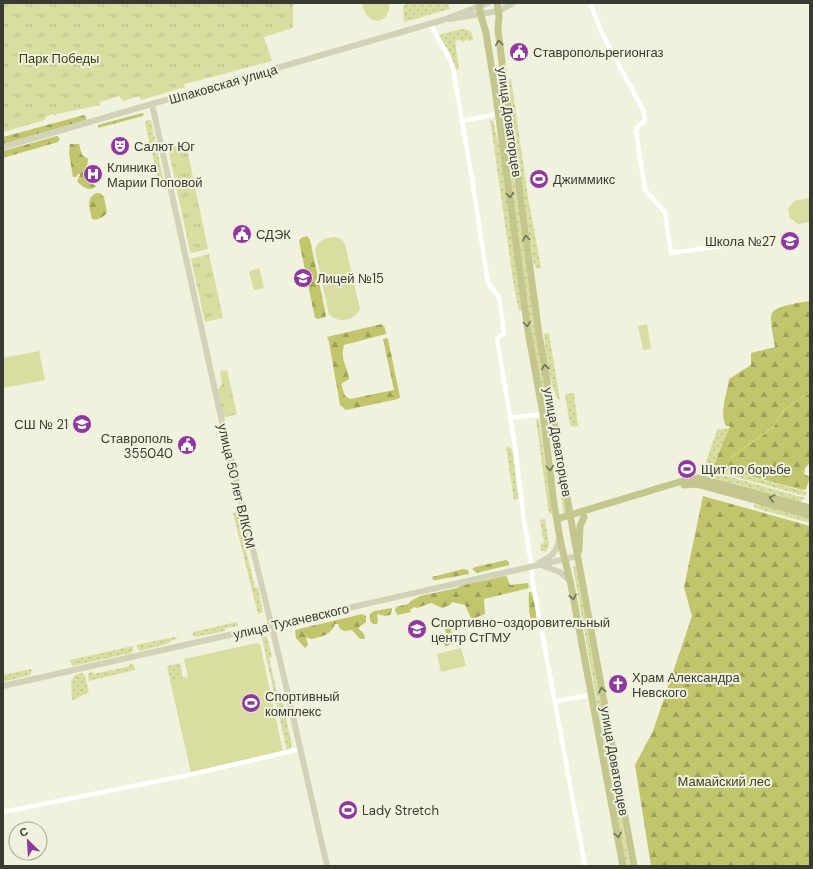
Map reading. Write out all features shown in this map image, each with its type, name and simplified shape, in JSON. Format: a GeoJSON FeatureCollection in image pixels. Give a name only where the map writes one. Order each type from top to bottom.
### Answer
{"type":"FeatureCollection","features":[{"type":"Feature","properties":{"kind":"main road","name":"улица Доваторцев"},"geometry":{"type":"LineString","coordinates":[[479,3],[486,33],[528,331],[543,414],[557,522],[592,695],[623,866]]}},
{"type":"Feature","properties":{"kind":"main road","name":"улица Доваторцев"},"geometry":{"type":"LineString","coordinates":[[497,3],[499,13],[498,30],[500,48],[532,287],[569,504],[569,519],[578,556],[634,866]]}},
{"type":"Feature","properties":{"kind":"main road"},"geometry":{"type":"LineString","coordinates":[[557,522],[679,482],[699,478],[810,508]]}},
{"type":"Feature","properties":{"kind":"main road"},"geometry":{"type":"LineString","coordinates":[[569,504],[574,510],[584,514],[681,486],[697,484],[810,515]]}},
{"type":"Feature","properties":{"kind":"main road"},"geometry":{"type":"LineString","coordinates":[[578,556],[580,547],[580,526],[584,514]]}},
{"type":"Feature","properties":{"kind":"street","name":"Шпаковская улица"},"geometry":{"type":"LineString","coordinates":[[3,147],[443,20],[488,3]]}},
{"type":"Feature","properties":{"kind":"street","name":"Шпаковская улица"},"geometry":{"type":"LineString","coordinates":[[443,20],[499,13],[513,3]]}},
{"type":"Feature","properties":{"kind":"street"},"geometry":{"type":"LineString","coordinates":[[590,3],[602,33],[644,112],[645,121],[639,125],[636,130],[645,190],[665,212],[670,253],[765,240]]}},
{"type":"Feature","properties":{"kind":"street"},"geometry":{"type":"LineString","coordinates":[[431,23],[435,35],[450,60],[472,179],[488,283],[498,297],[504,333],[497,339],[510,418],[524,521],[535,566]]}},
{"type":"Feature","properties":{"kind":"street","name":"улица 50 лет ВЛКСМ"},"geometry":{"type":"LineString","coordinates":[[152,104],[222,422],[327,866]]}},
{"type":"Feature","properties":{"kind":"street"},"geometry":{"type":"LineString","coordinates":[[462,121],[498,114]]}},
{"type":"Feature","properties":{"kind":"street"},"geometry":{"type":"LineString","coordinates":[[510,418],[543,414]]}},
{"type":"Feature","properties":{"kind":"street"},"geometry":{"type":"LineString","coordinates":[[560,536],[557,548],[553,555],[532,568],[532,578],[585,866]]}},
{"type":"Feature","properties":{"kind":"street","name":"улица Тухачевского"},"geometry":{"type":"LineString","coordinates":[[3,686],[578,556]]}},
{"type":"Feature","properties":{"kind":"street"},"geometry":{"type":"LineString","coordinates":[[535,566],[560,572],[570,581]]}},
{"type":"Feature","properties":{"kind":"street"},"geometry":{"type":"LineString","coordinates":[[555,701],[592,695]]}},
{"type":"Feature","properties":{"kind":"street"},"geometry":{"type":"LineString","coordinates":[[3,812],[193,774],[300,749]]}},
{"type":"Feature","properties":{"kind":"green space","name":"Парк Победы"},"geometry":{"type":"Polygon","coordinates":[[[3,3],[293,3],[293,28],[264,37],[272,61],[185,84],[185,87],[141,100],[139,96],[123,101],[119,96],[100,102],[100,105],[57,114],[55,116],[53,114],[46,117],[45,120],[3,132],[3,3]]]}},
{"type":"Feature","properties":{"kind":"green space"},"geometry":{"type":"Polygon","coordinates":[[[362,3],[389,3],[389,10],[383,19],[378,21],[374,20],[365,12],[362,3]]]}},
{"type":"Feature","properties":{"kind":"green space"},"geometry":{"type":"Polygon","coordinates":[[[407,3],[448,3],[450,9],[404,22],[403,6],[407,3]]]}},
{"type":"Feature","properties":{"kind":"green space"},"geometry":{"type":"Polygon","coordinates":[[[461,29],[470,32],[473,40],[468,41],[468,39],[463,42],[458,39],[455,42],[459,69],[456,70],[450,53],[438,35],[461,29]]]}},
{"type":"Feature","properties":{"kind":"green space"},"geometry":{"type":"Polygon","coordinates":[[[509,79],[511,79],[528,197],[541,268],[537,269],[533,261],[513,122],[509,79]]]}},
{"type":"Feature","properties":{"kind":"green space"},"geometry":{"type":"Polygon","coordinates":[[[500,81],[536,334],[567,513],[564,514],[532,335],[497,82],[500,81]]]}},
{"type":"Feature","properties":{"kind":"green space"},"geometry":{"type":"Polygon","coordinates":[[[142,113],[144,114],[143,116],[98,128],[98,125],[142,113]]]}},
{"type":"Feature","properties":{"kind":"green space"},"geometry":{"type":"Polygon","coordinates":[[[84,115],[86,120],[3,144],[3,137],[84,115]]]}},
{"type":"Feature","properties":{"kind":"green space"},"geometry":{"type":"Polygon","coordinates":[[[490,119],[493,121],[500,149],[522,310],[519,311],[514,287],[490,119]]]}},
{"type":"Feature","properties":{"kind":"green space"},"geometry":{"type":"Polygon","coordinates":[[[147,120],[151,120],[165,188],[160,188],[145,123],[147,120]]]}},
{"type":"Feature","properties":{"kind":"green space"},"geometry":{"type":"Polygon","coordinates":[[[57,136],[60,139],[58,142],[3,158],[3,151],[57,136]]]}},
{"type":"Feature","properties":{"kind":"green space"},"geometry":{"type":"Polygon","coordinates":[[[70,144],[79,144],[82,155],[88,159],[85,176],[89,182],[96,186],[94,188],[88,189],[83,187],[77,181],[80,175],[79,173],[76,177],[73,177],[69,153],[70,144]]]}},
{"type":"Feature","properties":{"kind":"green space"},"geometry":{"type":"Polygon","coordinates":[[[186,144],[208,249],[191,253],[168,148],[186,144]]]}},
{"type":"Feature","properties":{"kind":"green space"},"geometry":{"type":"Polygon","coordinates":[[[97,193],[100,193],[104,197],[107,213],[100,218],[92,219],[89,204],[91,197],[97,193]]]}},
{"type":"Feature","properties":{"kind":"green space"},"geometry":{"type":"Polygon","coordinates":[[[810,198],[810,222],[798,224],[790,218],[788,209],[794,201],[810,198]]]}},
{"type":"Feature","properties":{"kind":"green space"},"geometry":{"type":"Polygon","coordinates":[[[307,236],[310,240],[326,315],[325,317],[318,319],[315,318],[299,241],[301,238],[307,236]]]}},
{"type":"Feature","properties":{"kind":"green space"},"geometry":{"type":"Polygon","coordinates":[[[336,237],[342,240],[345,244],[360,309],[358,313],[346,320],[337,319],[329,314],[315,251],[316,247],[322,240],[336,237]]]}},
{"type":"Feature","properties":{"kind":"green space"},"geometry":{"type":"Polygon","coordinates":[[[209,254],[223,318],[205,322],[191,259],[209,254]]]}},
{"type":"Feature","properties":{"kind":"green space"},"geometry":{"type":"Polygon","coordinates":[[[259,268],[264,288],[254,290],[249,271],[259,268]]]}},
{"type":"Feature","properties":{"kind":"green space"},"geometry":{"type":"Polygon","coordinates":[[[810,301],[810,463],[805,468],[804,474],[810,477],[806,489],[803,490],[716,467],[714,465],[730,426],[726,426],[723,415],[729,379],[751,365],[751,353],[775,347],[771,320],[772,313],[774,311],[778,308],[810,301]]]}},
{"type":"Feature","properties":{"kind":"green space"},"geometry":{"type":"Polygon","coordinates":[[[382,324],[385,328],[386,334],[344,345],[343,359],[349,379],[341,384],[345,396],[350,399],[394,390],[383,339],[387,338],[400,397],[398,399],[346,410],[340,405],[327,337],[382,324]]]}},
{"type":"Feature","properties":{"kind":"green space"},"geometry":{"type":"Polygon","coordinates":[[[647,324],[651,349],[643,350],[638,326],[647,324]]]}},
{"type":"Feature","properties":{"kind":"green space"},"geometry":{"type":"Polygon","coordinates":[[[549,333],[560,401],[551,380],[547,359],[544,334],[549,333]]]}},
{"type":"Feature","properties":{"kind":"green space"},"geometry":{"type":"Polygon","coordinates":[[[39,351],[45,380],[3,388],[3,358],[39,351]]]}},
{"type":"Feature","properties":{"kind":"green space"},"geometry":{"type":"Polygon","coordinates":[[[227,370],[237,414],[223,418],[218,390],[222,384],[220,371],[227,370]]]}},
{"type":"Feature","properties":{"kind":"green space"},"geometry":{"type":"Polygon","coordinates":[[[574,393],[578,426],[573,427],[570,425],[565,394],[574,393]]]}},
{"type":"Feature","properties":{"kind":"green space"},"geometry":{"type":"Polygon","coordinates":[[[539,419],[552,514],[549,514],[536,420],[539,419]]]}},
{"type":"Feature","properties":{"kind":"green space"},"geometry":{"type":"Polygon","coordinates":[[[729,428],[714,465],[715,467],[807,492],[805,496],[704,468],[717,430],[729,428]]]}},
{"type":"Feature","properties":{"kind":"green space"},"geometry":{"type":"Polygon","coordinates":[[[506,447],[511,448],[513,455],[518,496],[518,499],[514,500],[506,447]]]}},
{"type":"Feature","properties":{"kind":"green space"},"geometry":{"type":"Polygon","coordinates":[[[716,473],[805,498],[801,501],[797,501],[715,478],[716,473]]]}},
{"type":"Feature","properties":{"kind":"green space","name":"Мамайский лес"},"geometry":{"type":"Polygon","coordinates":[[[703,496],[810,526],[810,866],[651,866],[635,765],[653,731],[692,616],[684,587],[703,496]]]}},
{"type":"Feature","properties":{"kind":"green space"},"geometry":{"type":"Polygon","coordinates":[[[754,504],[765,505],[810,518],[810,523],[755,508],[754,504]]]}},
{"type":"Feature","properties":{"kind":"green space"},"geometry":{"type":"Polygon","coordinates":[[[233,513],[240,513],[241,521],[239,522],[255,587],[258,588],[263,612],[258,614],[233,513]]]}},
{"type":"Feature","properties":{"kind":"green space"},"geometry":{"type":"Polygon","coordinates":[[[545,519],[549,544],[546,552],[541,550],[540,544],[544,543],[540,520],[545,519]]]}},
{"type":"Feature","properties":{"kind":"green space"},"geometry":{"type":"Polygon","coordinates":[[[506,560],[509,562],[509,565],[477,573],[472,569],[475,567],[506,560]]]}},
{"type":"Feature","properties":{"kind":"green space"},"geometry":{"type":"Polygon","coordinates":[[[576,566],[630,866],[626,866],[573,567],[576,566]]]}},
{"type":"Feature","properties":{"kind":"green space"},"geometry":{"type":"Polygon","coordinates":[[[463,569],[468,570],[469,574],[436,580],[433,580],[432,577],[463,569]]]}},
{"type":"Feature","properties":{"kind":"green space"},"geometry":{"type":"Polygon","coordinates":[[[505,576],[507,577],[510,585],[528,583],[529,588],[484,599],[485,614],[475,618],[471,618],[465,605],[452,602],[450,605],[442,608],[431,603],[417,608],[414,607],[410,610],[411,612],[397,615],[395,610],[396,607],[408,604],[420,596],[505,576]]]}},
{"type":"Feature","properties":{"kind":"green space"},"geometry":{"type":"Polygon","coordinates":[[[529,592],[531,592],[535,605],[535,626],[532,624],[530,616],[529,592]]]}},
{"type":"Feature","properties":{"kind":"green space"},"geometry":{"type":"Polygon","coordinates":[[[392,608],[390,615],[385,616],[377,614],[377,624],[373,624],[370,621],[370,614],[374,611],[392,608]]]}},
{"type":"Feature","properties":{"kind":"green space"},"geometry":{"type":"Polygon","coordinates":[[[362,614],[366,616],[366,622],[358,628],[364,634],[365,639],[360,639],[352,630],[345,631],[340,629],[338,624],[335,624],[331,631],[322,636],[311,639],[306,637],[308,645],[305,648],[296,638],[295,630],[362,614]]]}},
{"type":"Feature","properties":{"kind":"green space"},"geometry":{"type":"Polygon","coordinates":[[[443,618],[449,624],[455,643],[446,646],[443,642],[446,633],[442,621],[443,618]]]}},
{"type":"Feature","properties":{"kind":"green space"},"geometry":{"type":"Polygon","coordinates":[[[237,622],[238,626],[225,628],[225,631],[196,637],[193,636],[193,632],[237,622]]]}},
{"type":"Feature","properties":{"kind":"green space"},"geometry":{"type":"Polygon","coordinates":[[[267,636],[272,657],[269,658],[278,698],[281,697],[292,745],[287,751],[262,638],[267,636]]]}},
{"type":"Feature","properties":{"kind":"green space"},"geometry":{"type":"Polygon","coordinates":[[[174,637],[178,639],[172,640],[167,644],[140,651],[136,645],[174,637]]]}},
{"type":"Feature","properties":{"kind":"green space"},"geometry":{"type":"Polygon","coordinates":[[[257,643],[260,644],[283,752],[191,773],[170,680],[188,677],[184,659],[257,643]]]}},
{"type":"Feature","properties":{"kind":"green space"},"geometry":{"type":"Polygon","coordinates":[[[133,646],[133,651],[131,653],[72,666],[70,660],[133,646]]]}},
{"type":"Feature","properties":{"kind":"green space"},"geometry":{"type":"Polygon","coordinates":[[[461,648],[466,666],[441,672],[437,654],[461,648]]]}},
{"type":"Feature","properties":{"kind":"green space"},"geometry":{"type":"Polygon","coordinates":[[[129,663],[134,665],[135,670],[89,681],[88,674],[93,671],[94,674],[130,666],[129,663]]]}},
{"type":"Feature","properties":{"kind":"green space"},"geometry":{"type":"Polygon","coordinates":[[[180,663],[183,678],[182,732],[167,666],[180,663]]]}},
{"type":"Feature","properties":{"kind":"green space"},"geometry":{"type":"Polygon","coordinates":[[[31,669],[32,671],[30,675],[3,682],[3,675],[31,669]]]}},
{"type":"Feature","properties":{"kind":"green space"},"geometry":{"type":"Polygon","coordinates":[[[82,673],[85,676],[89,692],[72,701],[71,682],[75,675],[82,673]]]}},
{"type":"Feature","properties":{"kind":"waterway"},"geometry":{"type":"LineString","coordinates":[[730,458],[772,428],[784,410],[810,392]]}},
{"type":"Feature","properties":{"kind":"place","name":"Ставропольрегионгаз"},"geometry":{"type":"Point","coordinates":[519,52]}},
{"type":"Feature","properties":{"kind":"place","name":"Салют Юг"},"geometry":{"type":"Point","coordinates":[120,146]}},
{"type":"Feature","properties":{"kind":"place","name":"Клиника Марии Поповой"},"geometry":{"type":"Point","coordinates":[93,174]}},
{"type":"Feature","properties":{"kind":"place","name":"Джиммикс"},"geometry":{"type":"Point","coordinates":[539,179]}},
{"type":"Feature","properties":{"kind":"place","name":"СДЭК"},"geometry":{"type":"Point","coordinates":[242,234]}},
{"type":"Feature","properties":{"kind":"place","name":"Школа №27"},"geometry":{"type":"Point","coordinates":[790,241]}},
{"type":"Feature","properties":{"kind":"place","name":"Лицей №15"},"geometry":{"type":"Point","coordinates":[303,278]}},
{"type":"Feature","properties":{"kind":"place","name":"СШ № 21"},"geometry":{"type":"Point","coordinates":[82,424]}},
{"type":"Feature","properties":{"kind":"place","name":"Ставрополь 355040"},"geometry":{"type":"Point","coordinates":[187,445]}},
{"type":"Feature","properties":{"kind":"place","name":"Щит по борьбе"},"geometry":{"type":"Point","coordinates":[687,469]}},
{"type":"Feature","properties":{"kind":"place","name":"Спортивно-оздоровительный центр СтГМУ"},"geometry":{"type":"Point","coordinates":[417,629]}},
{"type":"Feature","properties":{"kind":"place","name":"Храм Александра Невского"},"geometry":{"type":"Point","coordinates":[618,684]}},
{"type":"Feature","properties":{"kind":"place","name":"Спортивный комплекс"},"geometry":{"type":"Point","coordinates":[251,703]}},
{"type":"Feature","properties":{"kind":"place","name":"Lady Stretch"},"geometry":{"type":"Point","coordinates":[348,810]}}]}
